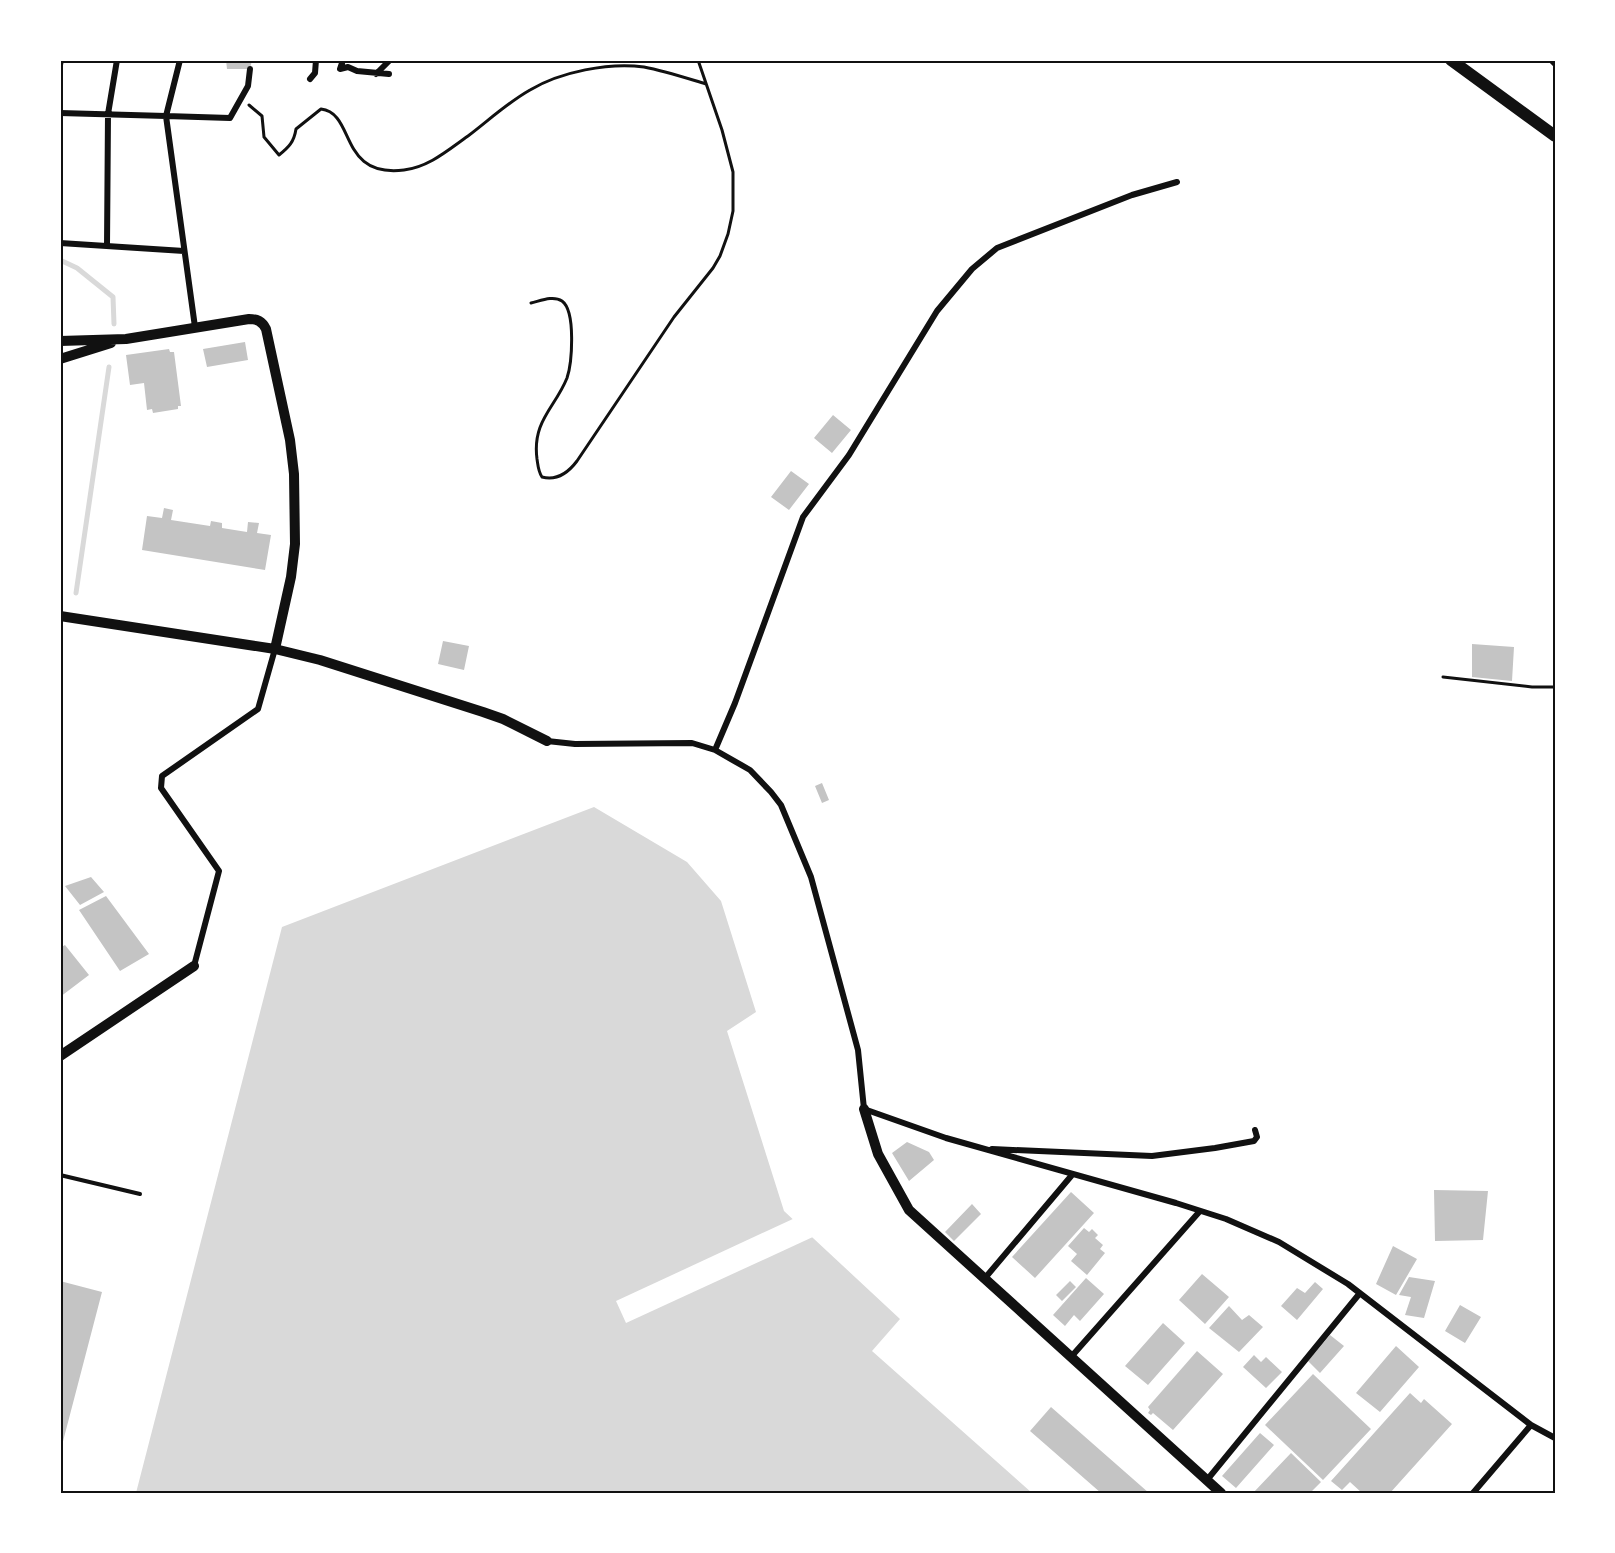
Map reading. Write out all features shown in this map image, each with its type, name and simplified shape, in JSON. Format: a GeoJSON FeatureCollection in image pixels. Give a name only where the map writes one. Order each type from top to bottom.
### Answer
{"type":"FeatureCollection","features":[{"type":"Feature","properties":{"kind":"main road"},"geometry":{"type":"LineString","coordinates":[[1451,60],[1555,136]]}},
{"type":"Feature","properties":{"kind":"street"},"geometry":{"type":"LineString","coordinates":[[60,65],[61,60]]}},
{"type":"Feature","properties":{"kind":"street"},"geometry":{"type":"LineString","coordinates":[[108,246],[108,114],[117,60]]}},
{"type":"Feature","properties":{"kind":"street"},"geometry":{"type":"LineString","coordinates":[[180,60],[166,116],[195,327]]}},
{"type":"Feature","properties":{"kind":"street"},"geometry":{"type":"LineString","coordinates":[[310,80],[315,74],[316,60]]}},
{"type":"Feature","properties":{"kind":"street"},"geometry":{"type":"LineString","coordinates":[[343,60],[340,69],[348,67],[376,74],[388,74]]}},
{"type":"Feature","properties":{"kind":"street"},"geometry":{"type":"LineString","coordinates":[[376,74],[390,60]]}},
{"type":"Feature","properties":{"kind":"street"},"geometry":{"type":"LineString","coordinates":[[60,113],[230,118],[248,86],[250,69]]}},
{"type":"Feature","properties":{"kind":"street"},"geometry":{"type":"LineString","coordinates":[[715,750],[735,703],[803,517],[849,455],[937,311],[972,269],[997,248],[1132,195],[1177,182]]}},
{"type":"Feature","properties":{"kind":"street"},"geometry":{"type":"LineString","coordinates":[[60,243],[184,251]]}},
{"type":"Feature","properties":{"kind":"street"},"geometry":{"type":"LineString","coordinates":[[60,359],[126,339],[256,319],[263,323],[290,440],[294,474],[295,544],[291,577],[275,649],[258,709],[162,776],[161,788],[219,871],[194,966],[60,1056]]}},
{"type":"Feature","properties":{"kind":"street"},"geometry":{"type":"LineString","coordinates":[[60,341],[126,339]]}},
{"type":"Feature","properties":{"kind":"street"},"geometry":{"type":"LineString","coordinates":[[60,615],[275,649],[320,660],[503,719],[546,741],[575,744],[692,742],[715,750],[750,770],[781,805],[811,877],[858,1050],[864,1109],[878,1154],[909,1210],[1221,1493]]}},
{"type":"Feature","properties":{"kind":"street"},"geometry":{"type":"LineString","coordinates":[[864,1109],[946,1138],[1226,1219],[1279,1242],[1360,1293],[1531,1425],[1555,1438]]}},
{"type":"Feature","properties":{"kind":"street"},"geometry":{"type":"LineString","coordinates":[[982,1148],[1152,1156],[1254,1141],[1257,1137],[1255,1130]]}},
{"type":"Feature","properties":{"kind":"street"},"geometry":{"type":"LineString","coordinates":[[985,1278],[1072,1174]]}},
{"type":"Feature","properties":{"kind":"street"},"geometry":{"type":"LineString","coordinates":[[1071,1357],[1200,1211]]}},
{"type":"Feature","properties":{"kind":"street"},"geometry":{"type":"LineString","coordinates":[[1207,1480],[1360,1293]]}},
{"type":"Feature","properties":{"kind":"street"},"geometry":{"type":"LineString","coordinates":[[1473,1493],[1531,1425]]}},
{"type":"Feature","properties":{"kind":"lane"},"geometry":{"type":"LineString","coordinates":[[60,1175],[140,1194]]}},
{"type":"Feature","properties":{"kind":"path"},"geometry":{"type":"LineString","coordinates":[[531,303],[555,298],[567,306],[570,319],[569,367],[566,378],[542,420],[537,437],[539,472],[542,477],[555,478],[570,470],[577,461],[674,317],[720,256],[728,234],[733,211],[733,172],[723,130],[698,60]]}},
{"type":"Feature","properties":{"kind":"path"},"geometry":{"type":"LineString","coordinates":[[1549,60],[1555,66]]}},
{"type":"Feature","properties":{"kind":"path"},"geometry":{"type":"LineString","coordinates":[[241,99],[261,116],[264,137],[279,155],[291,146],[295,139],[296,129],[321,109],[328,110],[343,128],[353,152],[365,163],[375,168],[403,170],[418,167],[443,154],[530,90],[556,77],[602,68],[644,67],[706,84]]}},
{"type":"Feature","properties":{"kind":"path"},"geometry":{"type":"LineString","coordinates":[[1443,677],[1532,687],[1555,687]]}},
{"type":"Feature","properties":{"kind":"shaded area"},"geometry":{"type":"Polygon","coordinates":[[[594,807],[687,862],[721,901],[756,1012],[727,1031],[784,1211],[900,1319],[872,1351],[1032,1493],[136,1493],[282,927],[594,807]]]}},
{"type":"Feature","properties":{"kind":"pier"},"geometry":{"type":"Polygon","coordinates":[[[795,1218],[815,1236],[626,1323],[616,1301],[795,1218]]]}},
{"type":"Feature","properties":{"kind":"building"},"geometry":{"type":"Polygon","coordinates":[[[226,60],[252,60],[250,69],[227,69],[226,60]]]}},
{"type":"Feature","properties":{"kind":"building"},"geometry":{"type":"Polygon","coordinates":[[[245,342],[248,360],[207,367],[203,349],[245,342]]]}},
{"type":"Feature","properties":{"kind":"building"},"geometry":{"type":"Polygon","coordinates":[[[169,349],[170,352],[174,352],[181,406],[178,406],[178,409],[153,413],[152,409],[147,410],[144,383],[130,385],[126,355],[169,349]]]}},
{"type":"Feature","properties":{"kind":"building"},"geometry":{"type":"Polygon","coordinates":[[[833,415],[851,430],[832,453],[814,438],[833,415]]]}},
{"type":"Feature","properties":{"kind":"building"},"geometry":{"type":"Polygon","coordinates":[[[791,471],[809,484],[789,510],[771,497],[791,471]]]}},
{"type":"Feature","properties":{"kind":"building"},"geometry":{"type":"Polygon","coordinates":[[[164,508],[173,510],[171,520],[210,526],[211,521],[222,523],[222,528],[247,532],[248,522],[259,523],[257,533],[271,535],[265,570],[142,550],[147,516],[162,518],[164,508]]]}},
{"type":"Feature","properties":{"kind":"building"},"geometry":{"type":"Polygon","coordinates":[[[443,641],[469,646],[464,670],[438,664],[443,641]]]}},
{"type":"Feature","properties":{"kind":"building"},"geometry":{"type":"Polygon","coordinates":[[[1472,644],[1514,647],[1512,681],[1472,677],[1472,644]]]}},
{"type":"Feature","properties":{"kind":"building"},"geometry":{"type":"Polygon","coordinates":[[[822,783],[829,800],[822,803],[815,786],[822,783]]]}},
{"type":"Feature","properties":{"kind":"building"},"geometry":{"type":"Polygon","coordinates":[[[91,877],[104,892],[80,905],[65,886],[91,877]]]}},
{"type":"Feature","properties":{"kind":"building"},"geometry":{"type":"Polygon","coordinates":[[[106,896],[149,954],[120,971],[79,910],[106,896]]]}},
{"type":"Feature","properties":{"kind":"building"},"geometry":{"type":"Polygon","coordinates":[[[65,945],[89,975],[60,997],[60,948],[65,945]]]}},
{"type":"Feature","properties":{"kind":"building"},"geometry":{"type":"Polygon","coordinates":[[[907,1142],[929,1152],[934,1160],[909,1181],[892,1153],[907,1142]]]}},
{"type":"Feature","properties":{"kind":"building"},"geometry":{"type":"Polygon","coordinates":[[[1434,1190],[1488,1191],[1483,1240],[1435,1241],[1434,1190]]]}},
{"type":"Feature","properties":{"kind":"building"},"geometry":{"type":"Polygon","coordinates":[[[1071,1192],[1094,1213],[1035,1278],[1012,1257],[1071,1192]]]}},
{"type":"Feature","properties":{"kind":"building"},"geometry":{"type":"Polygon","coordinates":[[[972,1204],[981,1214],[954,1241],[945,1232],[972,1204]]]}},
{"type":"Feature","properties":{"kind":"building"},"geometry":{"type":"Polygon","coordinates":[[[1084,1228],[1089,1232],[1092,1229],[1098,1235],[1095,1238],[1103,1245],[1100,1249],[1105,1253],[1087,1275],[1071,1261],[1077,1254],[1068,1246],[1084,1228]]]}},
{"type":"Feature","properties":{"kind":"building"},"geometry":{"type":"Polygon","coordinates":[[[1393,1246],[1417,1259],[1396,1295],[1376,1284],[1393,1246]]]}},
{"type":"Feature","properties":{"kind":"building"},"geometry":{"type":"Polygon","coordinates":[[[1202,1274],[1229,1297],[1205,1324],[1179,1300],[1202,1274]]]}},
{"type":"Feature","properties":{"kind":"building"},"geometry":{"type":"Polygon","coordinates":[[[1409,1277],[1435,1281],[1424,1318],[1405,1315],[1411,1297],[1399,1295],[1409,1277]]]}},
{"type":"Feature","properties":{"kind":"building"},"geometry":{"type":"Polygon","coordinates":[[[1086,1278],[1104,1294],[1080,1321],[1074,1315],[1065,1326],[1053,1315],[1086,1278]]]}},
{"type":"Feature","properties":{"kind":"building"},"geometry":{"type":"Polygon","coordinates":[[[60,1281],[102,1292],[61,1449],[60,1449],[60,1281]]]}},
{"type":"Feature","properties":{"kind":"building"},"geometry":{"type":"Polygon","coordinates":[[[1070,1281],[1076,1287],[1062,1301],[1056,1295],[1070,1281]]]}},
{"type":"Feature","properties":{"kind":"building"},"geometry":{"type":"Polygon","coordinates":[[[1315,1282],[1323,1289],[1297,1320],[1281,1306],[1297,1288],[1305,1293],[1315,1282]]]}},
{"type":"Feature","properties":{"kind":"building"},"geometry":{"type":"Polygon","coordinates":[[[1460,1305],[1481,1317],[1465,1343],[1445,1331],[1460,1305]]]}},
{"type":"Feature","properties":{"kind":"building"},"geometry":{"type":"Polygon","coordinates":[[[1229,1306],[1242,1320],[1249,1315],[1263,1327],[1239,1352],[1209,1328],[1229,1306]]]}},
{"type":"Feature","properties":{"kind":"building"},"geometry":{"type":"Polygon","coordinates":[[[1163,1323],[1185,1343],[1148,1385],[1125,1366],[1163,1323]]]}},
{"type":"Feature","properties":{"kind":"building"},"geometry":{"type":"Polygon","coordinates":[[[1330,1335],[1344,1346],[1320,1373],[1308,1361],[1330,1335]]]}},
{"type":"Feature","properties":{"kind":"building"},"geometry":{"type":"Polygon","coordinates":[[[1396,1346],[1419,1367],[1380,1412],[1356,1393],[1396,1346]]]}},
{"type":"Feature","properties":{"kind":"building"},"geometry":{"type":"Polygon","coordinates":[[[1197,1351],[1223,1374],[1173,1430],[1153,1413],[1151,1415],[1148,1413],[1150,1410],[1148,1407],[1197,1351]]]}},
{"type":"Feature","properties":{"kind":"building"},"geometry":{"type":"Polygon","coordinates":[[[1254,1355],[1261,1362],[1266,1357],[1282,1372],[1266,1388],[1243,1367],[1254,1355]]]}},
{"type":"Feature","properties":{"kind":"building"},"geometry":{"type":"Polygon","coordinates":[[[1313,1374],[1371,1429],[1323,1480],[1265,1425],[1313,1374]]]}},
{"type":"Feature","properties":{"kind":"building"},"geometry":{"type":"Polygon","coordinates":[[[1410,1393],[1421,1403],[1424,1399],[1452,1424],[1390,1493],[1362,1493],[1350,1482],[1342,1490],[1331,1481],[1410,1393]]]}},
{"type":"Feature","properties":{"kind":"building"},"geometry":{"type":"Polygon","coordinates":[[[1051,1407],[1149,1493],[1101,1493],[1030,1431],[1051,1407]]]}},
{"type":"Feature","properties":{"kind":"building"},"geometry":{"type":"Polygon","coordinates":[[[1260,1433],[1274,1445],[1236,1488],[1222,1476],[1260,1433]]]}},
{"type":"Feature","properties":{"kind":"building"},"geometry":{"type":"Polygon","coordinates":[[[1291,1453],[1321,1482],[1310,1493],[1253,1493],[1291,1453]]]}},
{"type":"Feature","properties":{"kind":"waterway"},"geometry":{"type":"LineString","coordinates":[[60,260],[77,268],[113,297],[114,324]]}},
{"type":"Feature","properties":{"kind":"waterway"},"geometry":{"type":"LineString","coordinates":[[76,593],[109,367]]}}]}
